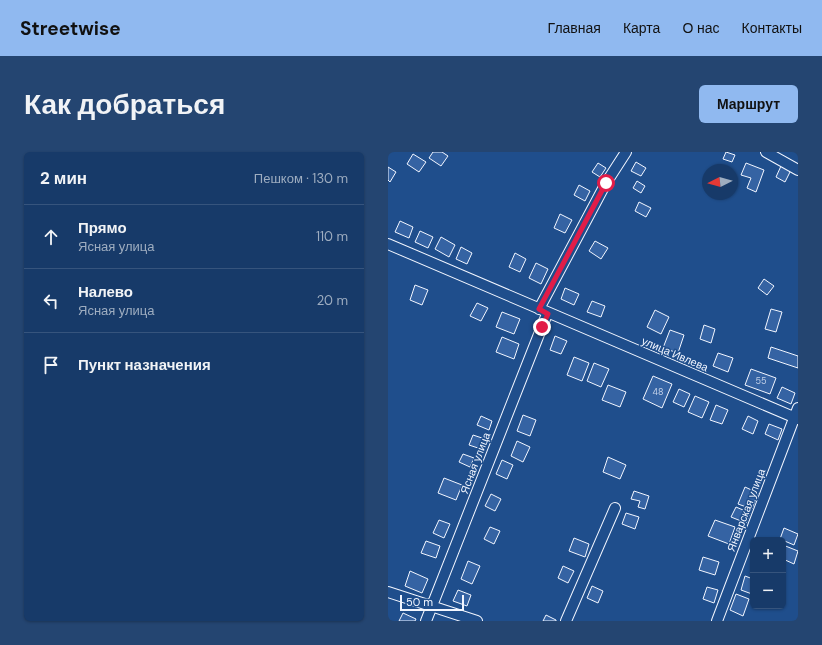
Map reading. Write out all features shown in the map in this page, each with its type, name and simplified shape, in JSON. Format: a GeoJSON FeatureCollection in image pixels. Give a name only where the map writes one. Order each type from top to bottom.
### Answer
{"type":"FeatureCollection","features":[{"type":"Feature","properties":{"kind":"street","name":"Ясная улица"},"geometry":{"type":"LineString","coordinates":[[426,621],[543,311],[606,183],[626,152]]}},
{"type":"Feature","properties":{"kind":"street"},"geometry":{"type":"LineString","coordinates":[[766,152],[798,170]]}},
{"type":"Feature","properties":{"kind":"street","name":"улица Ивлева"},"geometry":{"type":"LineString","coordinates":[[388,244],[797,419]]}},
{"type":"Feature","properties":{"kind":"street","name":"Январская улица"},"geometry":{"type":"LineString","coordinates":[[717,621],[797,419],[798,408]]}},
{"type":"Feature","properties":{"kind":"street"},"geometry":{"type":"LineString","coordinates":[[566,621],[616,508]]}},
{"type":"Feature","properties":{"kind":"street"},"geometry":{"type":"LineString","coordinates":[[388,592],[477,621]]}},
{"type":"Feature","properties":{"kind":"building"},"geometry":{"type":"Polygon","coordinates":[[[433,152],[442,152],[448,156],[441,166],[429,158],[433,152]]]}},
{"type":"Feature","properties":{"kind":"building"},"geometry":{"type":"Polygon","coordinates":[[[726,152],[735,155],[732,162],[723,159],[726,152]]]}},
{"type":"Feature","properties":{"kind":"building"},"geometry":{"type":"Polygon","coordinates":[[[413,154],[426,162],[419,172],[407,164],[413,154]]]}},
{"type":"Feature","properties":{"kind":"building"},"geometry":{"type":"Polygon","coordinates":[[[636,162],[646,168],[641,176],[631,171],[636,162]]]}},
{"type":"Feature","properties":{"kind":"building"},"geometry":{"type":"Polygon","coordinates":[[[598,163],[606,168],[600,177],[592,172],[598,163]]]}},
{"type":"Feature","properties":{"kind":"building"},"geometry":{"type":"Polygon","coordinates":[[[746,163],[764,170],[756,192],[747,188],[751,178],[741,175],[746,163]]]}},
{"type":"Feature","properties":{"kind":"building"},"geometry":{"type":"Polygon","coordinates":[[[781,166],[791,170],[785,182],[776,177],[781,166]]]}},
{"type":"Feature","properties":{"kind":"building"},"geometry":{"type":"Polygon","coordinates":[[[388,167],[396,172],[390,182],[388,180],[388,167]]]}},
{"type":"Feature","properties":{"kind":"building"},"geometry":{"type":"Polygon","coordinates":[[[637,181],[645,186],[641,193],[633,188],[637,181]]]}},
{"type":"Feature","properties":{"kind":"building"},"geometry":{"type":"Polygon","coordinates":[[[579,185],[590,191],[585,201],[574,195],[579,185]]]}},
{"type":"Feature","properties":{"kind":"building"},"geometry":{"type":"Polygon","coordinates":[[[639,202],[651,208],[646,217],[635,211],[639,202]]]}},
{"type":"Feature","properties":{"kind":"building"},"geometry":{"type":"Polygon","coordinates":[[[560,214],[572,220],[565,233],[554,228],[560,214]]]}},
{"type":"Feature","properties":{"kind":"building"},"geometry":{"type":"Polygon","coordinates":[[[400,221],[413,227],[409,238],[395,232],[400,221]]]}},
{"type":"Feature","properties":{"kind":"building"},"geometry":{"type":"Polygon","coordinates":[[[420,231],[433,237],[428,248],[415,242],[420,231]]]}},
{"type":"Feature","properties":{"kind":"building"},"geometry":{"type":"Polygon","coordinates":[[[441,237],[455,245],[449,257],[435,249],[441,237]]]}},
{"type":"Feature","properties":{"kind":"building"},"geometry":{"type":"Polygon","coordinates":[[[595,241],[608,248],[601,259],[589,251],[595,241]]]}},
{"type":"Feature","properties":{"kind":"building"},"geometry":{"type":"Polygon","coordinates":[[[461,247],[472,253],[467,264],[456,259],[461,247]]]}},
{"type":"Feature","properties":{"kind":"building"},"geometry":{"type":"Polygon","coordinates":[[[515,253],[526,259],[520,272],[509,267],[515,253]]]}},
{"type":"Feature","properties":{"kind":"building"},"geometry":{"type":"Polygon","coordinates":[[[536,263],[548,269],[541,284],[529,278],[536,263]]]}},
{"type":"Feature","properties":{"kind":"building"},"geometry":{"type":"Polygon","coordinates":[[[764,279],[774,286],[767,295],[758,288],[764,279]]]}},
{"type":"Feature","properties":{"kind":"building"},"geometry":{"type":"Polygon","coordinates":[[[415,285],[428,290],[422,305],[410,300],[415,285]]]}},
{"type":"Feature","properties":{"kind":"building"},"geometry":{"type":"Polygon","coordinates":[[[565,288],[579,294],[574,305],[561,299],[565,288]]]}},
{"type":"Feature","properties":{"kind":"building"},"geometry":{"type":"Polygon","coordinates":[[[592,301],[605,306],[601,317],[587,312],[592,301]]]}},
{"type":"Feature","properties":{"kind":"building"},"geometry":{"type":"Polygon","coordinates":[[[477,303],[488,308],[481,321],[470,316],[477,303]]]}},
{"type":"Feature","properties":{"kind":"building"},"geometry":{"type":"Polygon","coordinates":[[[771,309],[782,312],[776,332],[765,329],[771,309]]]}},
{"type":"Feature","properties":{"kind":"building"},"geometry":{"type":"Polygon","coordinates":[[[655,310],[669,317],[661,334],[647,327],[655,310]]]}},
{"type":"Feature","properties":{"kind":"building"},"geometry":{"type":"Polygon","coordinates":[[[502,312],[520,319],[514,334],[496,327],[502,312]]]}},
{"type":"Feature","properties":{"kind":"building"},"geometry":{"type":"Polygon","coordinates":[[[704,325],[715,329],[711,343],[700,339],[704,325]]]}},
{"type":"Feature","properties":{"kind":"building"},"geometry":{"type":"Polygon","coordinates":[[[670,330],[684,335],[678,353],[663,348],[670,330]]]}},
{"type":"Feature","properties":{"kind":"building"},"geometry":{"type":"Polygon","coordinates":[[[555,336],[567,341],[561,354],[550,350],[555,336]]]}},
{"type":"Feature","properties":{"kind":"building"},"geometry":{"type":"Polygon","coordinates":[[[502,337],[519,344],[514,359],[496,352],[502,337]]]}},
{"type":"Feature","properties":{"kind":"building"},"geometry":{"type":"Polygon","coordinates":[[[771,347],[798,356],[798,368],[768,358],[771,347]]]}},
{"type":"Feature","properties":{"kind":"building"},"geometry":{"type":"Polygon","coordinates":[[[718,353],[733,358],[728,372],[713,366],[718,353]]]}},
{"type":"Feature","properties":{"kind":"building"},"geometry":{"type":"Polygon","coordinates":[[[574,357],[589,363],[582,381],[567,375],[574,357]]]}},
{"type":"Feature","properties":{"kind":"building"},"geometry":{"type":"Polygon","coordinates":[[[594,363],[609,369],[601,387],[587,381],[594,363]]]}},
{"type":"Feature","properties":{"kind":"building"},"geometry":{"type":"Polygon","coordinates":[[[751,369],[776,378],[770,394],[745,385],[751,369]]]}},
{"type":"Feature","properties":{"kind":"building"},"geometry":{"type":"Polygon","coordinates":[[[653,376],[672,384],[662,408],[643,399],[653,376]]]}},
{"type":"Feature","properties":{"kind":"building"},"geometry":{"type":"Polygon","coordinates":[[[608,385],[626,392],[620,407],[602,400],[608,385]]]}},
{"type":"Feature","properties":{"kind":"building"},"geometry":{"type":"Polygon","coordinates":[[[782,387],[795,393],[791,404],[777,398],[782,387]]]}},
{"type":"Feature","properties":{"kind":"building"},"geometry":{"type":"Polygon","coordinates":[[[679,389],[690,394],[684,407],[673,402],[679,389]]]}},
{"type":"Feature","properties":{"kind":"building"},"geometry":{"type":"Polygon","coordinates":[[[695,396],[709,402],[702,418],[688,412],[695,396]]]}},
{"type":"Feature","properties":{"kind":"building"},"geometry":{"type":"Polygon","coordinates":[[[716,405],[728,410],[722,424],[710,420],[716,405]]]}},
{"type":"Feature","properties":{"kind":"building"},"geometry":{"type":"Polygon","coordinates":[[[523,415],[536,420],[530,436],[517,431],[523,415]]]}},
{"type":"Feature","properties":{"kind":"building"},"geometry":{"type":"Polygon","coordinates":[[[481,416],[492,421],[489,430],[477,425],[481,416]]]}},
{"type":"Feature","properties":{"kind":"building"},"geometry":{"type":"Polygon","coordinates":[[[748,416],[758,421],[753,434],[742,429],[748,416]]]}},
{"type":"Feature","properties":{"kind":"building"},"geometry":{"type":"Polygon","coordinates":[[[769,424],[782,429],[778,440],[765,434],[769,424]]]}},
{"type":"Feature","properties":{"kind":"building"},"geometry":{"type":"Polygon","coordinates":[[[473,435],[485,439],[481,449],[469,445],[473,435]]]}},
{"type":"Feature","properties":{"kind":"building"},"geometry":{"type":"Polygon","coordinates":[[[517,441],[530,447],[523,462],[511,456],[517,441]]]}},
{"type":"Feature","properties":{"kind":"building"},"geometry":{"type":"Polygon","coordinates":[[[463,454],[474,458],[470,467],[459,462],[463,454]]]}},
{"type":"Feature","properties":{"kind":"building"},"geometry":{"type":"Polygon","coordinates":[[[608,457],[626,465],[620,479],[603,472],[608,457]]]}},
{"type":"Feature","properties":{"kind":"building"},"geometry":{"type":"Polygon","coordinates":[[[502,460],[513,465],[507,479],[496,474],[502,460]]]}},
{"type":"Feature","properties":{"kind":"building"},"geometry":{"type":"Polygon","coordinates":[[[444,478],[462,485],[456,500],[438,493],[444,478]]]}},
{"type":"Feature","properties":{"kind":"building"},"geometry":{"type":"Polygon","coordinates":[[[745,487],[758,493],[752,509],[738,504],[745,487]]]}},
{"type":"Feature","properties":{"kind":"building"},"geometry":{"type":"Polygon","coordinates":[[[634,491],[649,496],[645,509],[638,507],[640,501],[631,499],[634,491]]]}},
{"type":"Feature","properties":{"kind":"building"},"geometry":{"type":"Polygon","coordinates":[[[491,494],[501,499],[495,511],[485,506],[491,494]]]}},
{"type":"Feature","properties":{"kind":"building"},"geometry":{"type":"Polygon","coordinates":[[[736,507],[750,513],[746,523],[731,517],[736,507]]]}},
{"type":"Feature","properties":{"kind":"building"},"geometry":{"type":"Polygon","coordinates":[[[626,513],[639,517],[635,529],[622,524],[626,513]]]}},
{"type":"Feature","properties":{"kind":"building"},"geometry":{"type":"Polygon","coordinates":[[[439,520],[450,524],[444,538],[433,533],[439,520]]]}},
{"type":"Feature","properties":{"kind":"building"},"geometry":{"type":"Polygon","coordinates":[[[715,520],[735,527],[729,544],[708,536],[715,520]]]}},
{"type":"Feature","properties":{"kind":"building"},"geometry":{"type":"Polygon","coordinates":[[[490,527],[500,531],[494,544],[484,539],[490,527]]]}},
{"type":"Feature","properties":{"kind":"building"},"geometry":{"type":"Polygon","coordinates":[[[784,528],[798,534],[794,545],[786,542],[786,537],[781,537],[784,528]]]}},
{"type":"Feature","properties":{"kind":"building"},"geometry":{"type":"Polygon","coordinates":[[[574,538],[589,544],[585,557],[569,551],[574,538]]]}},
{"type":"Feature","properties":{"kind":"building"},"geometry":{"type":"Polygon","coordinates":[[[426,541],[440,546],[436,558],[421,553],[426,541]]]}},
{"type":"Feature","properties":{"kind":"building"},"geometry":{"type":"Polygon","coordinates":[[[786,546],[798,551],[794,564],[786,560],[786,546]]]}},
{"type":"Feature","properties":{"kind":"building"},"geometry":{"type":"Polygon","coordinates":[[[703,557],[719,562],[715,575],[699,570],[703,557]]]}},
{"type":"Feature","properties":{"kind":"building"},"geometry":{"type":"Polygon","coordinates":[[[468,561],[480,566],[472,584],[461,579],[468,561]]]}},
{"type":"Feature","properties":{"kind":"building"},"geometry":{"type":"Polygon","coordinates":[[[563,566],[574,571],[568,583],[558,578],[563,566]]]}},
{"type":"Feature","properties":{"kind":"building"},"geometry":{"type":"Polygon","coordinates":[[[410,571],[428,579],[422,593],[405,586],[410,571]]]}},
{"type":"Feature","properties":{"kind":"building"},"geometry":{"type":"Polygon","coordinates":[[[745,576],[750,578],[750,593],[741,590],[745,576]]]}},
{"type":"Feature","properties":{"kind":"building"},"geometry":{"type":"Polygon","coordinates":[[[592,586],[603,591],[598,603],[587,598],[592,586]]]}},
{"type":"Feature","properties":{"kind":"building"},"geometry":{"type":"Polygon","coordinates":[[[707,587],[718,590],[714,603],[703,599],[707,587]]]}},
{"type":"Feature","properties":{"kind":"building"},"geometry":{"type":"Polygon","coordinates":[[[458,590],[471,595],[467,606],[453,601],[458,590]]]}},
{"type":"Feature","properties":{"kind":"building"},"geometry":{"type":"Polygon","coordinates":[[[736,594],[749,599],[743,616],[730,610],[736,594]]]}},
{"type":"Feature","properties":{"kind":"building"},"geometry":{"type":"Polygon","coordinates":[[[403,613],[416,619],[415,621],[399,621],[403,613]]]}},
{"type":"Feature","properties":{"kind":"building"},"geometry":{"type":"Polygon","coordinates":[[[546,615],[556,620],[556,621],[543,621],[546,615]]]}},
{"type":"Feature","properties":{"kind":"route"},"geometry":{"type":"LineString","coordinates":[[542,327],[548,314],[539,309],[606,183]]}}]}
